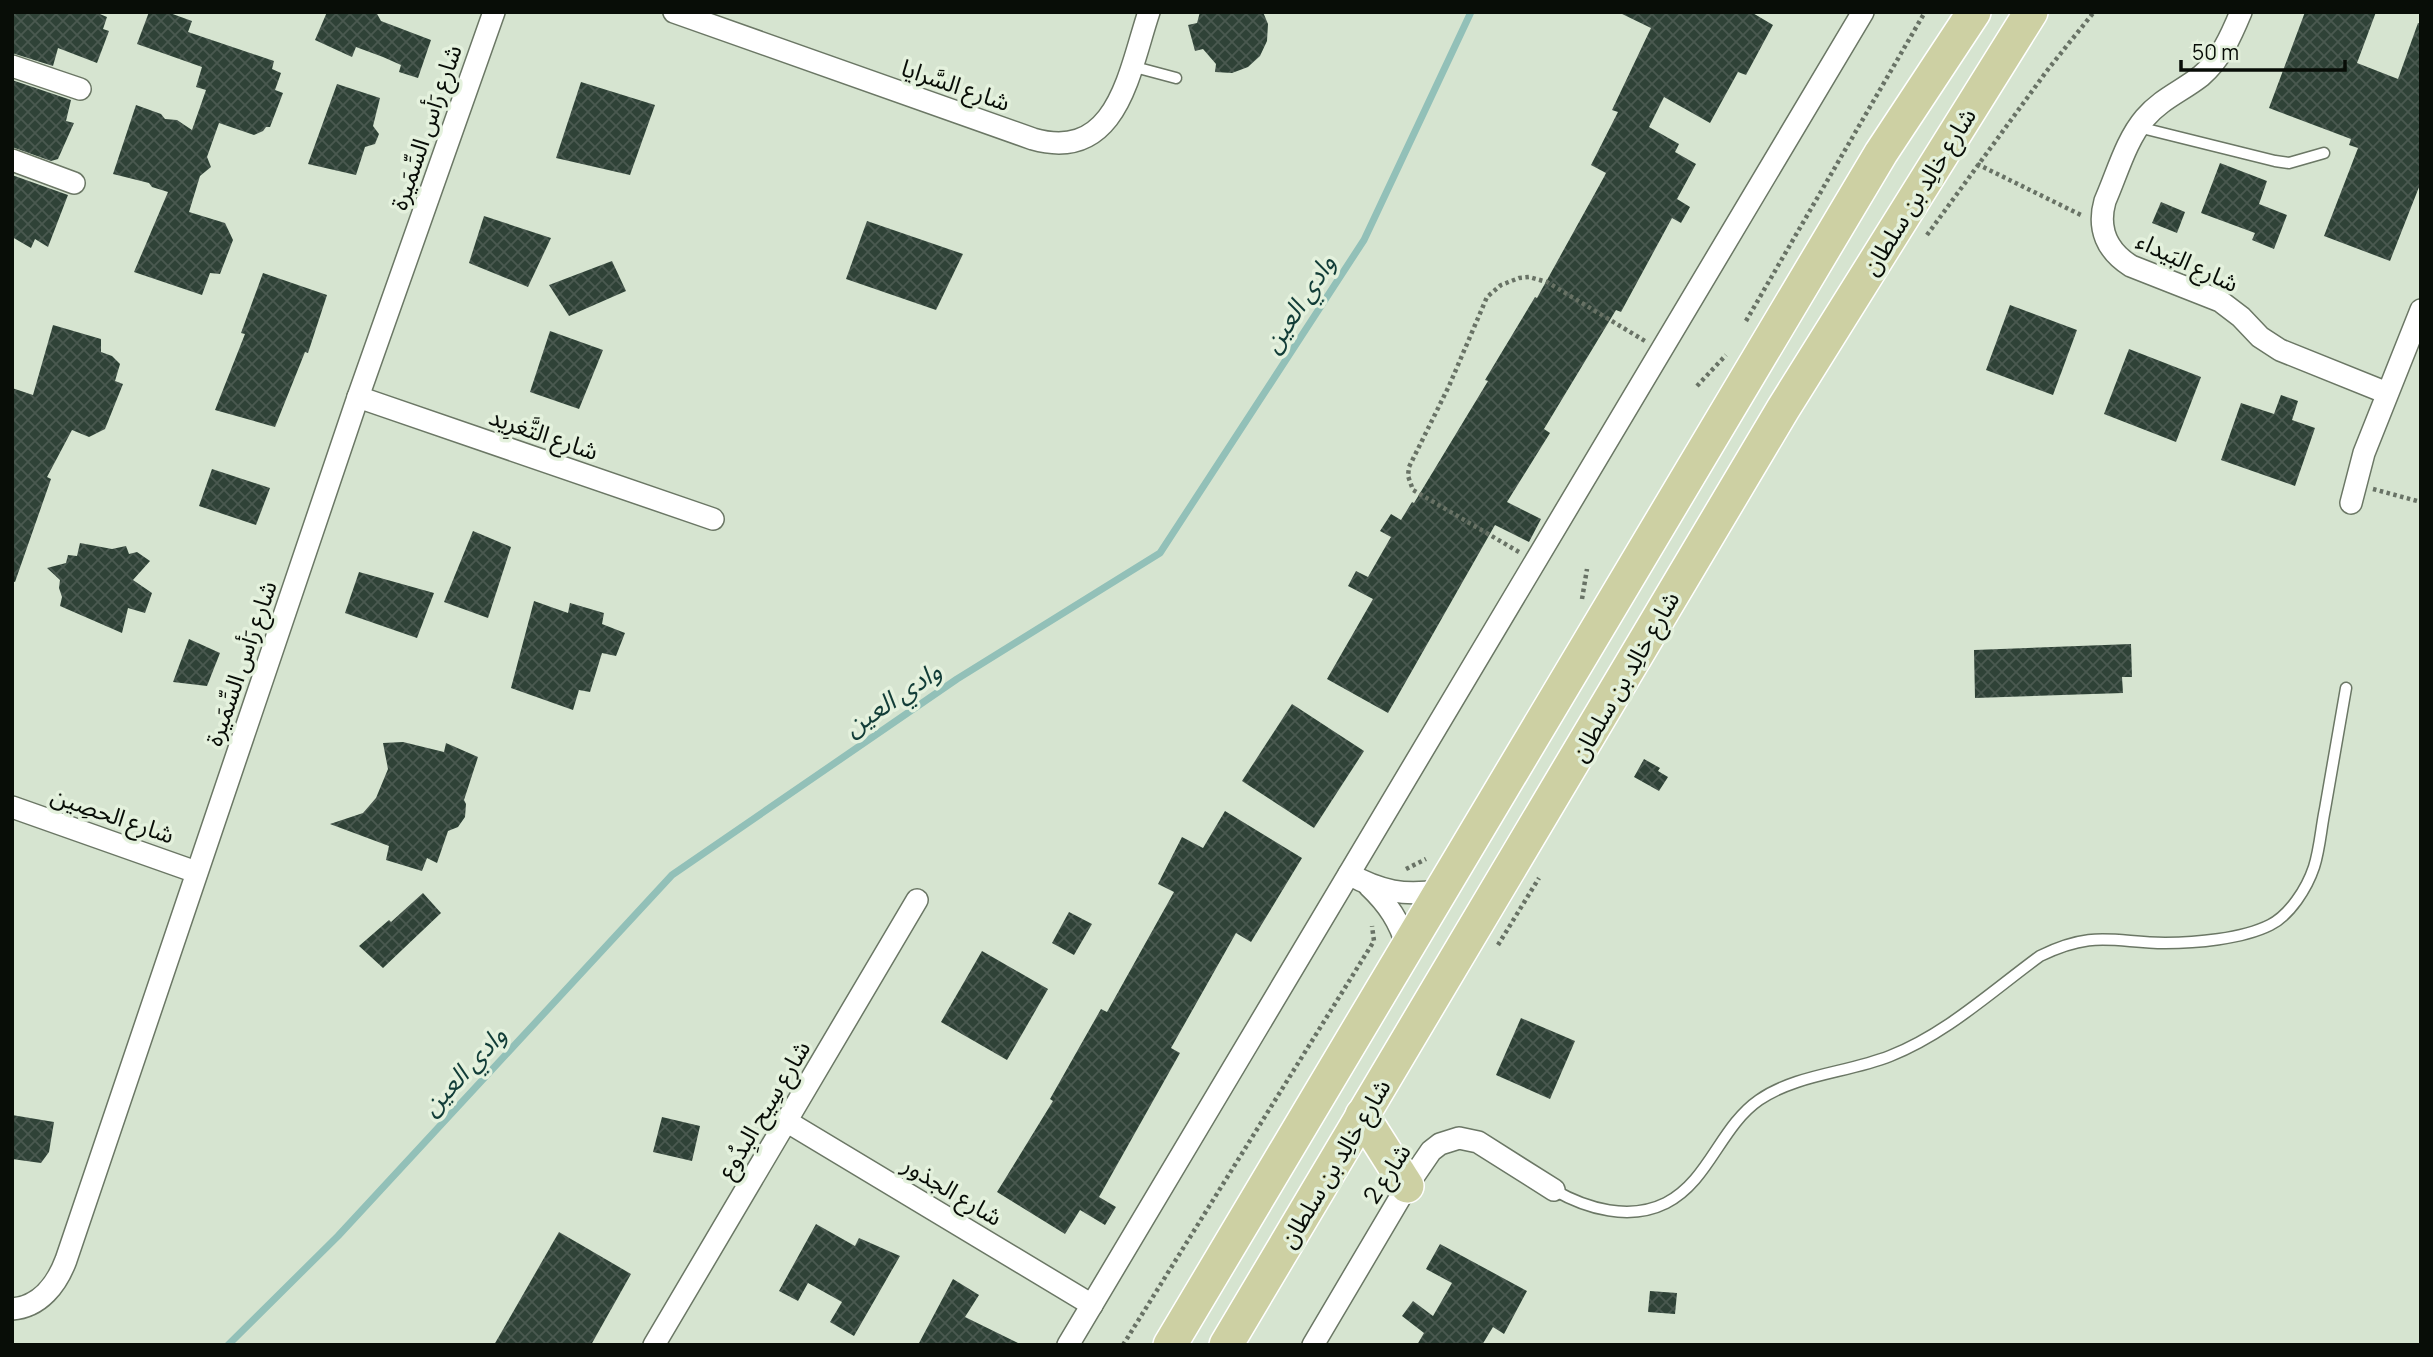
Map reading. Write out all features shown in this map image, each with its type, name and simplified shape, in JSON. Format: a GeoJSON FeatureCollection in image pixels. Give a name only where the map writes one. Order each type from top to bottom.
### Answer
{"type":"FeatureCollection","features":[{"type":"Feature","properties":{"kind":"main road","name":"شارع خالِد بن سلطان"},"geometry":{"type":"LineString","coordinates":[[1170,1345],[1881,153],[1973,12]]}},
{"type":"Feature","properties":{"kind":"main road","name":"شارع خالِد بن سلطان"},"geometry":{"type":"LineString","coordinates":[[1226,1345],[1783,409],[2031,12]]}},
{"type":"Feature","properties":{"kind":"main road"},"geometry":{"type":"LineString","coordinates":[[1362,1115],[1407,1186]]}},
{"type":"Feature","properties":{"kind":"street","name":"شارع رَأس السِّمَيرة"},"geometry":{"type":"LineString","coordinates":[[12,1309],[29,1305],[42,1297],[61,1274],[358,397],[494,12]]}},
{"type":"Feature","properties":{"kind":"street","name":"شارع السَّرايا"},"geometry":{"type":"LineString","coordinates":[[674,12],[1047,143],[1076,141],[1101,128],[1117,106],[1149,12]]}},
{"type":"Feature","properties":{"kind":"street"},"geometry":{"type":"LineString","coordinates":[[1068,1345],[1358,879],[1535,562],[1863,12]]}},
{"type":"Feature","properties":{"kind":"street"},"geometry":{"type":"LineString","coordinates":[[2102,225],[2105,201],[2138,127],[2155,107],[2212,66],[2221,54],[2241,12]]}},
{"type":"Feature","properties":{"kind":"street"},"geometry":{"type":"LineString","coordinates":[[12,66],[80,89]]}},
{"type":"Feature","properties":{"kind":"street"},"geometry":{"type":"LineString","coordinates":[[12,160],[74,183]]}},
{"type":"Feature","properties":{"kind":"street","name":"شارع البَيداء"},"geometry":{"type":"LineString","coordinates":[[2102,225],[2111,250],[2131,267],[2220,301],[2241,317],[2260,337],[2280,350],[2387,393]]}},
{"type":"Feature","properties":{"kind":"street"},"geometry":{"type":"LineString","coordinates":[[2353,494],[2364,453],[2421,310]]}},
{"type":"Feature","properties":{"kind":"street","name":"شارع التَّغرِيد"},"geometry":{"type":"LineString","coordinates":[[358,397],[713,519]]}},
{"type":"Feature","properties":{"kind":"street","name":"شارع الحصِين"},"geometry":{"type":"LineString","coordinates":[[12,807],[197,872]]}},
{"type":"Feature","properties":{"kind":"street"},"geometry":{"type":"LineString","coordinates":[[1358,879],[1381,890],[1403,893],[1440,890]]}},
{"type":"Feature","properties":{"kind":"street"},"geometry":{"type":"LineString","coordinates":[[1358,879],[1384,900],[1397,919],[1407,947]]}},
{"type":"Feature","properties":{"kind":"street","name":"شارع سِيح البِدُوع"},"geometry":{"type":"LineString","coordinates":[[654,1345],[917,901]]}},
{"type":"Feature","properties":{"kind":"street","name":"شارع الجذور"},"geometry":{"type":"LineString","coordinates":[[786,1121],[1092,1305]]}},
{"type":"Feature","properties":{"kind":"street","name":"شارع 2"},"geometry":{"type":"LineString","coordinates":[[1313,1345],[1407,1186],[1432,1150],[1449,1139],[1479,1142],[1554,1190]]}},
{"type":"Feature","properties":{"kind":"lane"},"geometry":{"type":"LineString","coordinates":[[1131,66],[1176,78]]}},
{"type":"Feature","properties":{"kind":"lane"},"geometry":{"type":"LineString","coordinates":[[2138,127],[2289,163],[2324,153]]}},
{"type":"Feature","properties":{"kind":"lane"},"geometry":{"type":"LineString","coordinates":[[1554,1190],[1586,1206],[1603,1210],[1635,1211],[1666,1203],[1699,1174],[1734,1124],[1756,1102],[1793,1083],[1868,1064],[1914,1045],[1936,1033],[2040,956],[2055,948],[2106,938],[2150,943],[2201,941],[2270,925],[2297,898],[2314,867],[2346,688]]}},
{"type":"Feature","properties":{"kind":"path"},"geometry":{"type":"LineString","coordinates":[[1740,331],[1925,12]]}},
{"type":"Feature","properties":{"kind":"path"},"geometry":{"type":"LineString","coordinates":[[1925,237],[2049,68],[2094,12]]}},
{"type":"Feature","properties":{"kind":"path"},"geometry":{"type":"LineString","coordinates":[[1977,164],[2102,225]]}},
{"type":"Feature","properties":{"kind":"path"},"geometry":{"type":"LineString","coordinates":[[1535,562],[1413,490],[1410,483],[1409,467],[1412,459],[1457,369],[1482,306],[1493,290],[1510,280],[1538,279],[1661,351]]}},
{"type":"Feature","properties":{"kind":"path"},"geometry":{"type":"LineString","coordinates":[[1697,386],[1727,355]]}},
{"type":"Feature","properties":{"kind":"path"},"geometry":{"type":"LineString","coordinates":[[2353,494],[2421,502]]}},
{"type":"Feature","properties":{"kind":"path"},"geometry":{"type":"LineString","coordinates":[[1498,946],[1540,875]]}},
{"type":"Feature","properties":{"kind":"path"},"geometry":{"type":"LineString","coordinates":[[1123,1345],[1374,941],[1372,926]]}},
{"type":"Feature","properties":{"kind":"building"},"geometry":{"type":"Polygon","coordinates":[[[12,12],[95,12],[107,17],[103,29],[109,31],[97,63],[58,48],[53,66],[12,53],[12,12]]]}},
{"type":"Feature","properties":{"kind":"building"},"geometry":{"type":"Polygon","coordinates":[[[149,12],[167,12],[192,21],[188,32],[274,61],[272,69],[281,73],[275,90],[283,93],[270,127],[254,135],[219,123],[207,157],[211,167],[200,176],[189,212],[225,223],[233,240],[220,274],[210,273],[202,295],[134,272],[168,192],[152,187],[149,183],[113,174],[136,105],[161,114],[165,119],[177,120],[192,130],[206,90],[196,87],[202,67],[137,44],[149,12]]]}},
{"type":"Feature","properties":{"kind":"building"},"geometry":{"type":"Polygon","coordinates":[[[327,12],[376,12],[381,21],[431,40],[418,78],[399,72],[401,65],[356,47],[352,57],[315,40],[327,12]]]}},
{"type":"Feature","properties":{"kind":"building"},"geometry":{"type":"Polygon","coordinates":[[[1200,12],[1263,12],[1268,24],[1267,41],[1260,56],[1248,67],[1232,73],[1215,72],[1216,64],[1203,49],[1195,51],[1188,25],[1197,23],[1200,12]]]}},
{"type":"Feature","properties":{"kind":"building"},"geometry":{"type":"Polygon","coordinates":[[[1618,12],[1751,12],[1773,25],[1746,75],[1738,72],[1710,123],[1664,97],[1649,127],[1679,144],[1675,152],[1696,164],[1677,199],[1690,207],[1681,223],[1672,218],[1621,312],[1616,310],[1544,429],[1550,433],[1507,502],[1541,519],[1529,542],[1495,525],[1388,713],[1327,679],[1373,599],[1348,586],[1356,571],[1368,577],[1391,537],[1380,531],[1391,514],[1401,520],[1412,502],[1414,503],[1488,381],[1485,380],[1535,297],[1537,298],[1606,173],[1591,165],[1618,112],[1612,110],[1651,28],[1618,12]]]}},
{"type":"Feature","properties":{"kind":"building"},"geometry":{"type":"Polygon","coordinates":[[[2305,12],[2376,12],[2357,63],[2398,79],[2418,23],[2421,24],[2421,182],[2390,261],[2324,236],[2358,148],[2349,145],[2351,139],[2269,108],[2305,12]]]}},
{"type":"Feature","properties":{"kind":"building"},"geometry":{"type":"Polygon","coordinates":[[[12,80],[71,100],[66,121],[74,123],[58,159],[51,161],[12,147],[12,80]]]}},
{"type":"Feature","properties":{"kind":"building"},"geometry":{"type":"Polygon","coordinates":[[[581,82],[655,105],[630,175],[556,158],[581,82]]]}},
{"type":"Feature","properties":{"kind":"building"},"geometry":{"type":"Polygon","coordinates":[[[337,84],[380,98],[373,126],[379,134],[375,144],[365,147],[356,175],[308,164],[337,84]]]}},
{"type":"Feature","properties":{"kind":"building"},"geometry":{"type":"Polygon","coordinates":[[[2220,163],[2267,181],[2259,204],[2287,215],[2274,249],[2252,240],[2255,233],[2201,213],[2220,163]]]}},
{"type":"Feature","properties":{"kind":"building"},"geometry":{"type":"Polygon","coordinates":[[[12,175],[68,195],[48,247],[35,239],[31,248],[12,237],[12,175]]]}},
{"type":"Feature","properties":{"kind":"building"},"geometry":{"type":"Polygon","coordinates":[[[2161,202],[2185,212],[2177,233],[2152,223],[2161,202]]]}},
{"type":"Feature","properties":{"kind":"building"},"geometry":{"type":"Polygon","coordinates":[[[484,216],[551,238],[528,287],[469,263],[484,216]]]}},
{"type":"Feature","properties":{"kind":"building"},"geometry":{"type":"Polygon","coordinates":[[[867,221],[963,254],[936,310],[846,279],[867,221]]]}},
{"type":"Feature","properties":{"kind":"building"},"geometry":{"type":"Polygon","coordinates":[[[612,261],[626,291],[569,316],[549,285],[612,261]]]}},
{"type":"Feature","properties":{"kind":"building"},"geometry":{"type":"Polygon","coordinates":[[[263,273],[327,295],[308,353],[305,352],[275,427],[215,410],[245,334],[241,333],[263,273]]]}},
{"type":"Feature","properties":{"kind":"building"},"geometry":{"type":"Polygon","coordinates":[[[2010,305],[2077,330],[2053,395],[1986,370],[2010,305]]]}},
{"type":"Feature","properties":{"kind":"building"},"geometry":{"type":"Polygon","coordinates":[[[53,325],[101,339],[101,352],[112,356],[120,364],[115,381],[123,384],[105,429],[89,437],[72,430],[47,477],[51,479],[15,582],[12,581],[12,388],[33,395],[53,325]]]}},
{"type":"Feature","properties":{"kind":"building"},"geometry":{"type":"Polygon","coordinates":[[[550,331],[603,350],[579,409],[530,392],[550,331]]]}},
{"type":"Feature","properties":{"kind":"building"},"geometry":{"type":"Polygon","coordinates":[[[2129,349],[2201,377],[2176,442],[2104,414],[2129,349]]]}},
{"type":"Feature","properties":{"kind":"building"},"geometry":{"type":"Polygon","coordinates":[[[2281,395],[2298,401],[2292,420],[2315,428],[2295,486],[2221,460],[2241,403],[2274,414],[2281,395]]]}},
{"type":"Feature","properties":{"kind":"building"},"geometry":{"type":"Polygon","coordinates":[[[212,469],[270,488],[256,525],[199,506],[212,469]]]}},
{"type":"Feature","properties":{"kind":"building"},"geometry":{"type":"Polygon","coordinates":[[[473,531],[511,547],[488,618],[444,602],[473,531]]]}},
{"type":"Feature","properties":{"kind":"building"},"geometry":{"type":"Polygon","coordinates":[[[80,543],[112,549],[126,546],[129,554],[137,552],[150,561],[133,580],[152,593],[145,613],[128,608],[122,633],[60,606],[60,580],[47,568],[66,563],[68,555],[77,556],[80,543]]]}},
{"type":"Feature","properties":{"kind":"building"},"geometry":{"type":"Polygon","coordinates":[[[359,572],[434,593],[417,638],[345,613],[359,572]]]}},
{"type":"Feature","properties":{"kind":"building"},"geometry":{"type":"Polygon","coordinates":[[[534,601],[568,613],[570,603],[604,613],[602,624],[625,633],[616,656],[602,653],[590,692],[579,690],[573,710],[511,688],[534,601]]]}},
{"type":"Feature","properties":{"kind":"building"},"geometry":{"type":"Polygon","coordinates":[[[189,639],[220,653],[207,686],[173,682],[189,639]]]}},
{"type":"Feature","properties":{"kind":"building"},"geometry":{"type":"Polygon","coordinates":[[[2131,644],[2132,677],[2122,677],[2123,693],[1975,698],[1974,650],[2131,644]]]}},
{"type":"Feature","properties":{"kind":"building"},"geometry":{"type":"Polygon","coordinates":[[[1292,704],[1364,751],[1314,828],[1242,781],[1292,704]]]}},
{"type":"Feature","properties":{"kind":"building"},"geometry":{"type":"Polygon","coordinates":[[[403,742],[444,752],[446,743],[478,757],[464,800],[465,817],[458,827],[448,831],[437,863],[427,858],[422,871],[386,860],[389,846],[330,824],[363,813],[376,798],[388,769],[383,743],[403,742]]]}},
{"type":"Feature","properties":{"kind":"building"},"geometry":{"type":"Polygon","coordinates":[[[1644,759],[1660,768],[1658,771],[1668,777],[1659,791],[1634,777],[1644,759]]]}},
{"type":"Feature","properties":{"kind":"building"},"geometry":{"type":"Polygon","coordinates":[[[1225,811],[1302,858],[1251,942],[1236,933],[1171,1048],[1180,1053],[1099,1197],[1116,1207],[1105,1225],[1080,1210],[1065,1234],[997,1192],[1053,1101],[1050,1099],[1101,1009],[1107,1012],[1174,892],[1158,884],[1182,837],[1203,848],[1225,811]]]}},
{"type":"Feature","properties":{"kind":"building"},"geometry":{"type":"Polygon","coordinates":[[[423,893],[441,913],[383,968],[359,946],[423,893]]]}},
{"type":"Feature","properties":{"kind":"building"},"geometry":{"type":"Polygon","coordinates":[[[1069,912],[1092,924],[1074,955],[1052,943],[1069,912]]]}},
{"type":"Feature","properties":{"kind":"building"},"geometry":{"type":"Polygon","coordinates":[[[982,951],[1048,989],[1007,1060],[941,1022],[982,951]]]}},
{"type":"Feature","properties":{"kind":"building"},"geometry":{"type":"Polygon","coordinates":[[[1521,1018],[1575,1041],[1550,1099],[1496,1075],[1521,1018]]]}},
{"type":"Feature","properties":{"kind":"building"},"geometry":{"type":"Polygon","coordinates":[[[12,1115],[54,1122],[49,1152],[41,1163],[12,1159],[12,1115]]]}},
{"type":"Feature","properties":{"kind":"building"},"geometry":{"type":"Polygon","coordinates":[[[662,1117],[700,1126],[692,1161],[653,1152],[662,1117]]]}},
{"type":"Feature","properties":{"kind":"building"},"geometry":{"type":"Polygon","coordinates":[[[816,1224],[855,1246],[859,1238],[900,1256],[854,1336],[830,1322],[842,1302],[808,1283],[798,1301],[779,1291],[816,1224]]]}},
{"type":"Feature","properties":{"kind":"building"},"geometry":{"type":"Polygon","coordinates":[[[559,1232],[631,1274],[591,1345],[494,1345],[559,1232]]]}},
{"type":"Feature","properties":{"kind":"building"},"geometry":{"type":"Polygon","coordinates":[[[1440,1244],[1527,1291],[1504,1334],[1493,1327],[1482,1345],[1417,1345],[1424,1333],[1402,1316],[1413,1301],[1433,1316],[1452,1283],[1426,1269],[1440,1244]]]}},
{"type":"Feature","properties":{"kind":"building"},"geometry":{"type":"Polygon","coordinates":[[[953,1279],[979,1295],[965,1317],[1022,1345],[918,1345],[953,1279]]]}},
{"type":"Feature","properties":{"kind":"building"},"geometry":{"type":"Polygon","coordinates":[[[1650,1291],[1677,1293],[1675,1314],[1648,1312],[1650,1291]]]}},
{"type":"Feature","properties":{"kind":"waterway","name":"وادي العين"},"geometry":{"type":"LineString","coordinates":[[228,1345],[338,1236],[672,875],[957,679],[1160,553],[1364,240],[1471,12]]}}]}
